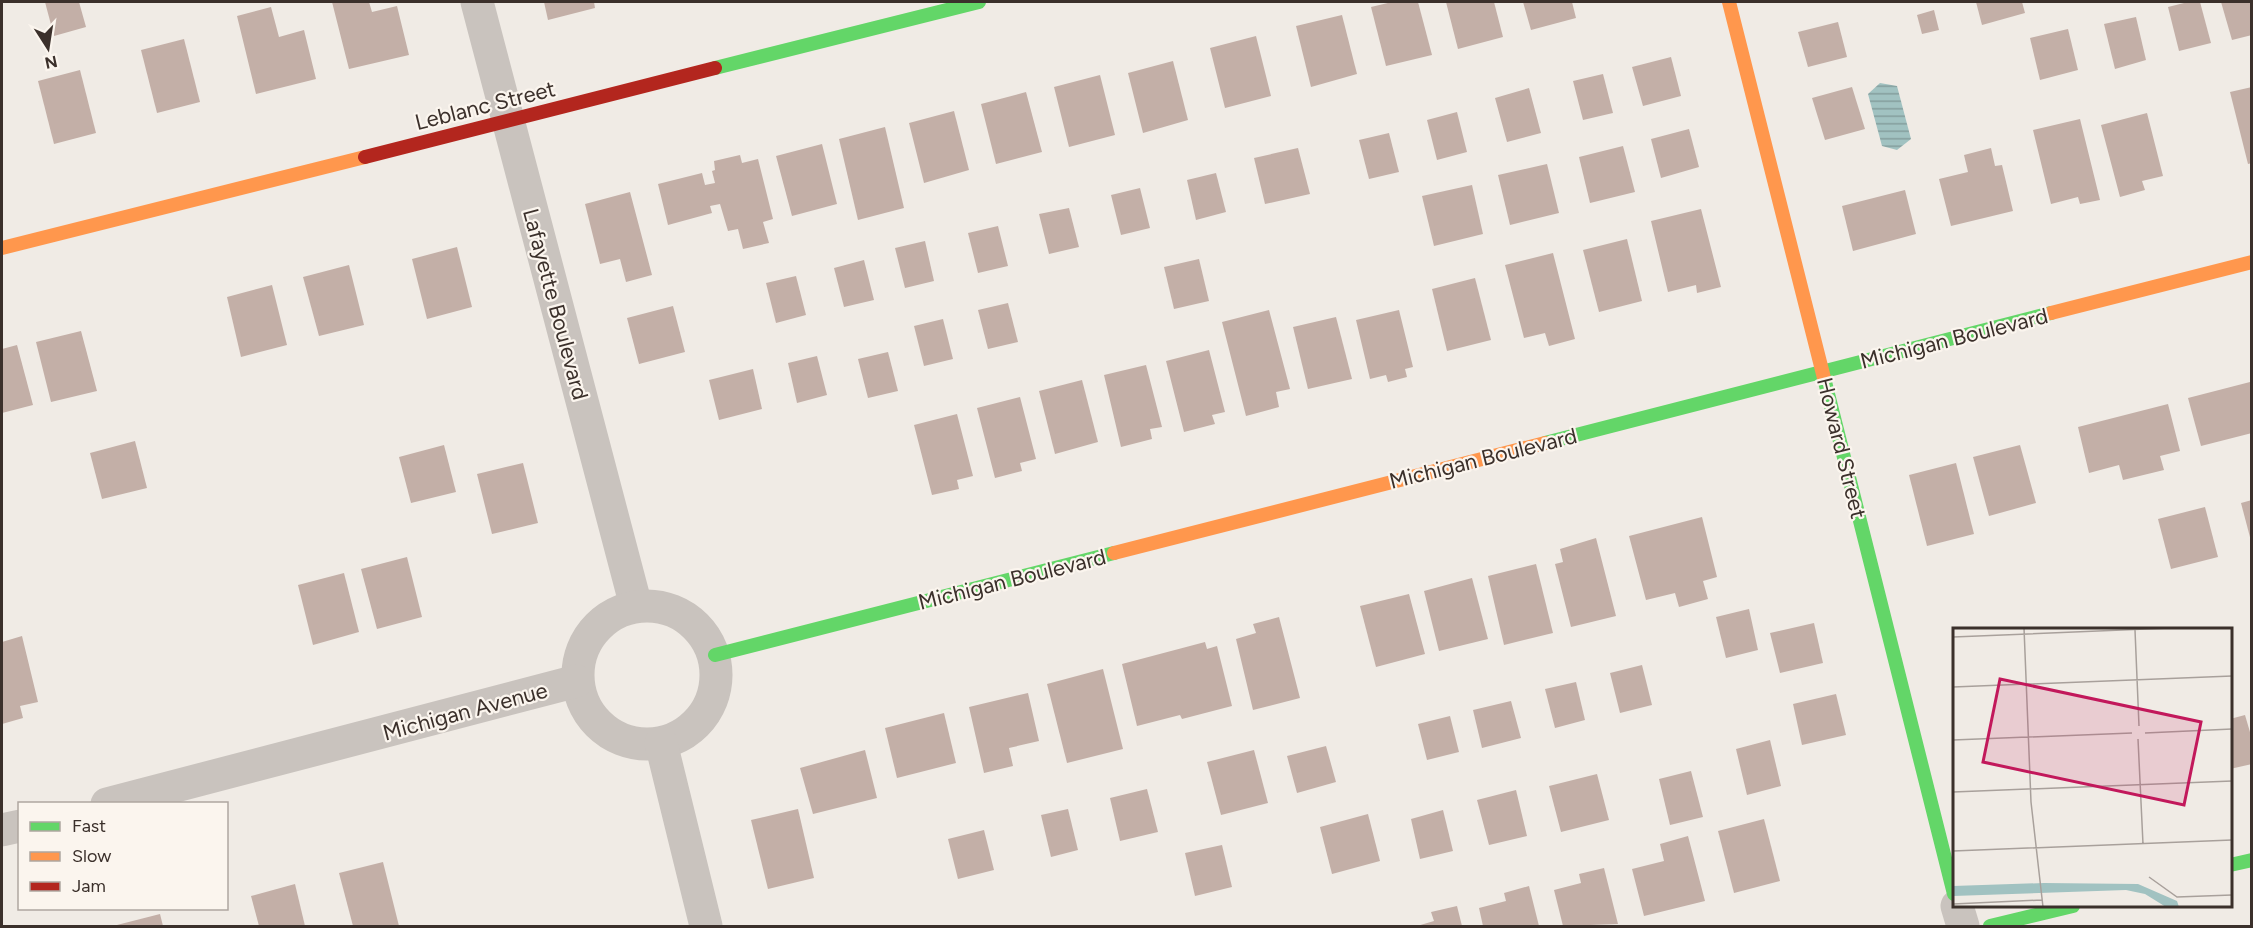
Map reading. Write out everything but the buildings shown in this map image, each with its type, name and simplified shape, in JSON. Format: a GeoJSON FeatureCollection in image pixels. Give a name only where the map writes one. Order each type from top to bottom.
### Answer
{"type":"FeatureCollection","features":[{"type":"Feature","properties":{"kind":"street","name":"Lafayette Boulevard"},"geometry":{"type":"LineString","coordinates":[[477,2],[636,606]]}},
{"type":"Feature","properties":{"kind":"street","name":"Leblanc Street"},"geometry":{"type":"LineString","coordinates":[[2,248],[979,2]]}},
{"type":"Feature","properties":{"kind":"street","name":"Howard Street"},"geometry":{"type":"LineString","coordinates":[[1729,2],[1953,890]]}},
{"type":"Feature","properties":{"kind":"street","name":"Michigan Boulevard"},"geometry":{"type":"LineString","coordinates":[[715,655],[2252,262]]}},
{"type":"Feature","properties":{"kind":"street"},"geometry":{"type":"LineString","coordinates":[[636,606],[669,608],[693,621],[710,642],[715,655],[718,669],[714,698],[699,723],[681,736],[661,743],[649,745],[623,741],[600,727],[585,706],[577,681],[580,655],[593,630],[614,613],[636,606]]}},
{"type":"Feature","properties":{"kind":"street","name":"Michigan Avenue"},"geometry":{"type":"LineString","coordinates":[[115,802],[577,681]]}},
{"type":"Feature","properties":{"kind":"street"},"geometry":{"type":"LineString","coordinates":[[661,743],[706,927]]}},
{"type":"Feature","properties":{"kind":"street"},"geometry":{"type":"LineString","coordinates":[[2,830],[18,826]]}},
{"type":"Feature","properties":{"kind":"street"},"geometry":{"type":"LineString","coordinates":[[2232,865],[2252,860]]}},
{"type":"Feature","properties":{"kind":"street"},"geometry":{"type":"LineString","coordinates":[[1957,907],[1963,927]]}},
{"type":"Feature","properties":{"kind":"street"},"geometry":{"type":"LineString","coordinates":[[1990,927],[2069,907]]}},
{"type":"Feature","properties":{"kind":"water"},"geometry":{"type":"Polygon","coordinates":[[[1880,83],[1897,86],[1911,139],[1897,150],[1882,146],[1868,94],[1880,83]]]}},
{"type":"Feature","properties":{"kind":"traffic: fast"},"geometry":{"type":"LineString","coordinates":[[715,68],[979,2]]}},
{"type":"Feature","properties":{"kind":"traffic: fast"},"geometry":{"type":"LineString","coordinates":[[1545,443],[2051,313]]}},
{"type":"Feature","properties":{"kind":"traffic: fast"},"geometry":{"type":"LineString","coordinates":[[1824,378],[1953,890]]}},
{"type":"Feature","properties":{"kind":"traffic: fast"},"geometry":{"type":"LineString","coordinates":[[715,655],[1114,553]]}},
{"type":"Feature","properties":{"kind":"traffic: fast"},"geometry":{"type":"LineString","coordinates":[[2232,865],[2252,860]]}},
{"type":"Feature","properties":{"kind":"traffic: fast"},"geometry":{"type":"LineString","coordinates":[[1990,926],[2069,907]]}},
{"type":"Feature","properties":{"kind":"traffic: slow"},"geometry":{"type":"LineString","coordinates":[[1729,2],[1824,378]]}},
{"type":"Feature","properties":{"kind":"traffic: slow"},"geometry":{"type":"LineString","coordinates":[[2,248],[365,157]]}},
{"type":"Feature","properties":{"kind":"traffic: slow"},"geometry":{"type":"LineString","coordinates":[[2051,313],[2252,262]]}},
{"type":"Feature","properties":{"kind":"traffic: slow"},"geometry":{"type":"LineString","coordinates":[[1114,553],[1545,443]]}},
{"type":"Feature","properties":{"kind":"traffic: jam"},"geometry":{"type":"LineString","coordinates":[[365,157],[715,68]]}}]}
